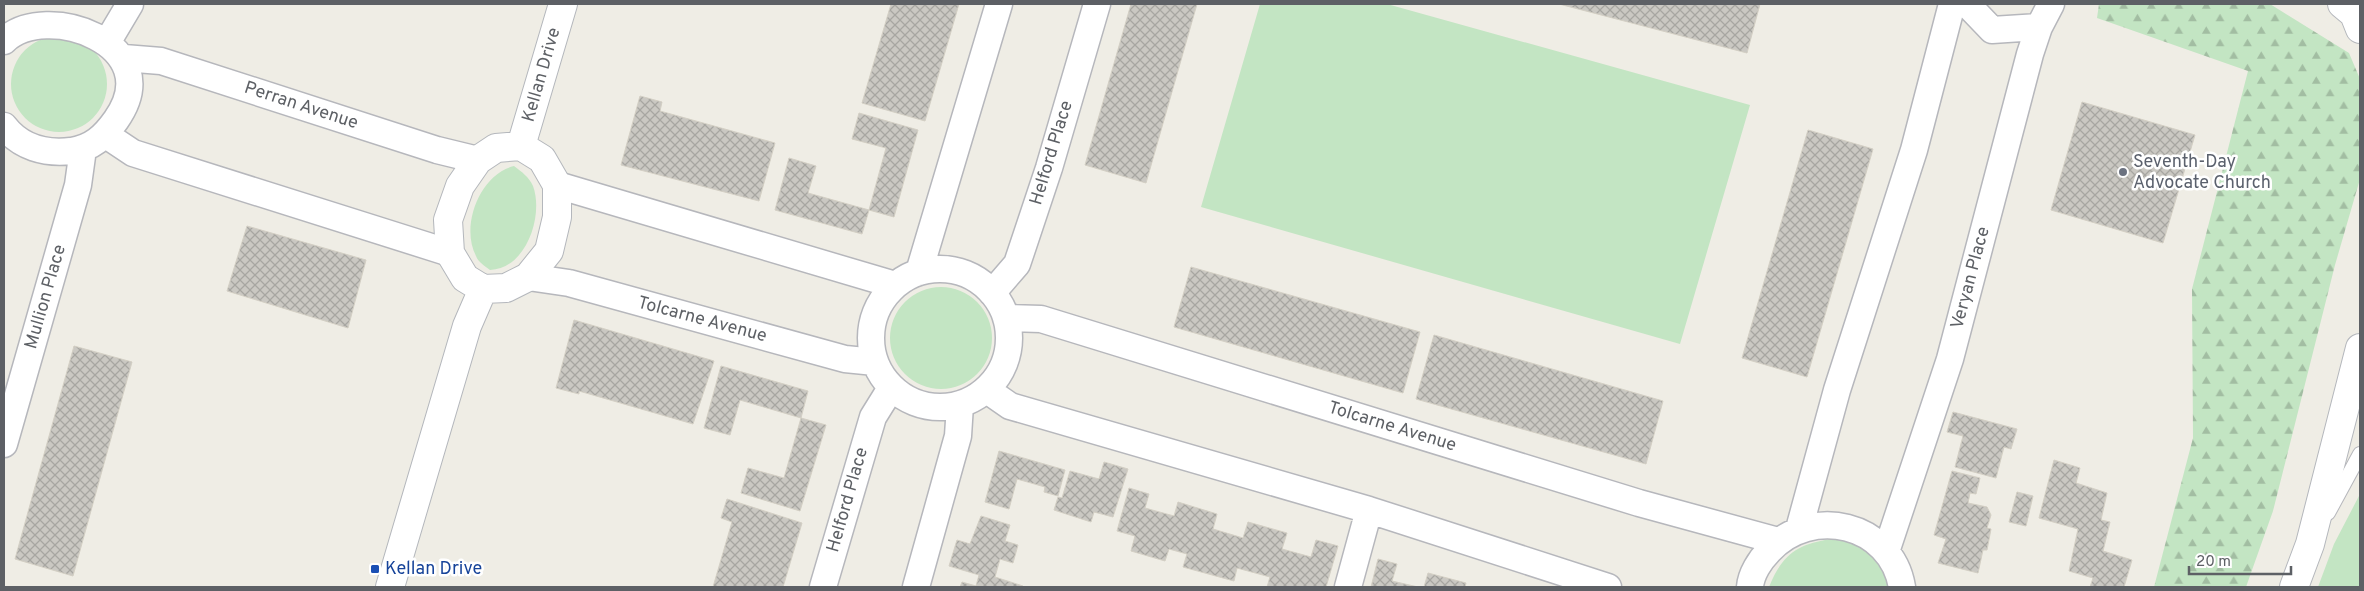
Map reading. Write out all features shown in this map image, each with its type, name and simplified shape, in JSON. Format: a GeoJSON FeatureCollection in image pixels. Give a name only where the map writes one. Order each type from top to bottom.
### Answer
{"type":"FeatureCollection","features":[{"type":"Feature","properties":{"kind":"street"},"geometry":{"type":"LineString","coordinates":[[117,47],[130,4]]}},
{"type":"Feature","properties":{"kind":"street","name":"Kellan Drive"},"geometry":{"type":"LineString","coordinates":[[521,146],[562,4]]}},
{"type":"Feature","properties":{"kind":"street"},"geometry":{"type":"LineString","coordinates":[[919,272],[999,4]]}},
{"type":"Feature","properties":{"kind":"street","name":"Helford Place"},"geometry":{"type":"LineString","coordinates":[[992,293],[1017,264],[1049,168],[1097,4]]}},
{"type":"Feature","properties":{"kind":"street"},"geometry":{"type":"LineString","coordinates":[[1788,535],[1914,150],[1952,4]]}},
{"type":"Feature","properties":{"kind":"street"},"geometry":{"type":"LineString","coordinates":[[1968,4],[1992,30],[2039,27]]}},
{"type":"Feature","properties":{"kind":"street","name":"Veryan Place"},"geometry":{"type":"LineString","coordinates":[[1886,552],[1950,359],[2039,27],[2051,4]]}},
{"type":"Feature","properties":{"kind":"street"},"geometry":{"type":"LineString","coordinates":[[2342,4],[2354,14],[2360,29]]}},
{"type":"Feature","properties":{"kind":"street"},"geometry":{"type":"LineString","coordinates":[[6,133],[27,146],[53,153],[83,149],[106,135],[124,110],[129,89],[128,76],[117,47],[90,21],[60,13],[20,23]]}},
{"type":"Feature","properties":{"kind":"street","name":"Perran Avenue"},"geometry":{"type":"LineString","coordinates":[[117,47],[437,150],[478,160]]}},
{"type":"Feature","properties":{"kind":"street"},"geometry":{"type":"LineString","coordinates":[[106,135],[133,153],[450,253]]}},
{"type":"Feature","properties":{"kind":"street","name":"Kellan Drive"},"geometry":{"type":"LineString","coordinates":[[521,146],[542,158],[557,185],[557,216],[549,251],[528,277],[506,288],[483,289],[465,278],[450,253],[448,220],[460,186],[478,160],[496,148],[521,146]]}},
{"type":"Feature","properties":{"kind":"street","name":"Mullion Place"},"geometry":{"type":"LineString","coordinates":[[4,444],[78,185],[83,149]]}},
{"type":"Feature","properties":{"kind":"street"},"geometry":{"type":"LineString","coordinates":[[557,185],[895,285]]}},
{"type":"Feature","properties":{"kind":"street"},"geometry":{"type":"LineString","coordinates":[[939,269],[959,272],[977,280],[992,293],[1006,318],[1009,344],[1002,369],[987,390],[960,405],[936,408],[912,402],[891,388],[875,362],[871,341],[873,320],[882,301],[895,285],[919,272],[939,269]]}},
{"type":"Feature","properties":{"kind":"street","name":"Tolcarne Avenue"},"geometry":{"type":"LineString","coordinates":[[528,277],[569,283],[845,359],[875,362]]}},
{"type":"Feature","properties":{"kind":"street"},"geometry":{"type":"LineString","coordinates":[[390,587],[467,326],[483,289]]}},
{"type":"Feature","properties":{"kind":"street","name":"Tolcarne Avenue"},"geometry":{"type":"LineString","coordinates":[[1006,318],[1041,319],[1639,503],[1788,535]]}},
{"type":"Feature","properties":{"kind":"street"},"geometry":{"type":"LineString","coordinates":[[2294,587],[2310,544],[2360,348]]}},
{"type":"Feature","properties":{"kind":"street","name":"Helford Place"},"geometry":{"type":"LineString","coordinates":[[823,587],[873,417],[891,388]]}},
{"type":"Feature","properties":{"kind":"street"},"geometry":{"type":"LineString","coordinates":[[987,390],[1010,406],[1369,510],[1608,587]]}},
{"type":"Feature","properties":{"kind":"street"},"geometry":{"type":"LineString","coordinates":[[916,587],[958,436],[960,405]]}},
{"type":"Feature","properties":{"kind":"street"},"geometry":{"type":"LineString","coordinates":[[1348,587],[1369,510]]}},
{"type":"Feature","properties":{"kind":"street"},"geometry":{"type":"LineString","coordinates":[[1750,587],[1760,560],[1788,535],[1828,524],[1849,528],[1869,537],[1886,552],[1895,565],[1902,587]]}},
{"type":"Feature","properties":{"kind":"lane"},"geometry":{"type":"LineString","coordinates":[[2310,544],[2360,454]]}},
{"type":"Feature","properties":{"kind":"green space"},"geometry":{"type":"Polygon","coordinates":[[[1260,4],[1387,4],[1750,105],[1680,344],[1201,207],[1260,4]]]}},
{"type":"Feature","properties":{"kind":"green space"},"geometry":{"type":"Polygon","coordinates":[[[2099,4],[2270,4],[2349,53],[2360,79],[2360,179],[2335,265],[2273,511],[2246,587],[2154,587],[2193,438],[2192,289],[2248,71],[2097,18],[2099,4]]]}},
{"type":"Feature","properties":{"kind":"green space"},"geometry":{"type":"Polygon","coordinates":[[[59,36],[77,40],[93,50],[103,66],[107,84],[103,102],[93,118],[77,128],[59,132],[41,128],[25,118],[15,102],[11,84],[15,66],[25,50],[41,40],[59,36]]]}},
{"type":"Feature","properties":{"kind":"green space"},"geometry":{"type":"Polygon","coordinates":[[[514,166],[527,177],[533,186],[536,198],[534,225],[522,251],[513,261],[503,267],[490,270],[478,260],[472,244],[470,230],[472,216],[476,203],[491,179],[502,171],[514,166]]]}},
{"type":"Feature","properties":{"kind":"green space"},"geometry":{"type":"Polygon","coordinates":[[[941,287],[961,291],[977,302],[988,318],[992,338],[988,358],[977,374],[961,385],[941,389],[921,385],[905,374],[894,358],[890,338],[894,318],[905,302],[921,291],[941,287]]]}},
{"type":"Feature","properties":{"kind":"green space"},"geometry":{"type":"Polygon","coordinates":[[[2360,494],[2360,587],[2318,587],[2334,544],[2360,494]]]}},
{"type":"Feature","properties":{"kind":"green space"},"geometry":{"type":"Polygon","coordinates":[[[1831,539],[1853,544],[1861,548],[1875,560],[1891,587],[1769,587],[1779,567],[1792,553],[1809,544],[1831,539]]]}},
{"type":"Feature","properties":{"kind":"building"},"geometry":{"type":"Polygon","coordinates":[[[891,4],[959,4],[925,121],[862,103],[891,4]]]}},
{"type":"Feature","properties":{"kind":"building"},"geometry":{"type":"Polygon","coordinates":[[[1131,4],[1197,4],[1146,183],[1085,165],[1131,4]]]}},
{"type":"Feature","properties":{"kind":"building"},"geometry":{"type":"Polygon","coordinates":[[[1559,4],[1760,4],[1747,53],[1559,4]]]}},
{"type":"Feature","properties":{"kind":"building"},"geometry":{"type":"Polygon","coordinates":[[[640,96],[662,102],[660,111],[775,143],[759,201],[621,165],[640,96]]]}},
{"type":"Feature","properties":{"kind":"building","name":"Seventh-Day Advocate Church"},"geometry":{"type":"Polygon","coordinates":[[[2082,102],[2195,135],[2163,243],[2051,210],[2082,102]]]}},
{"type":"Feature","properties":{"kind":"building"},"geometry":{"type":"Polygon","coordinates":[[[859,113],[918,130],[894,217],[869,210],[886,148],[852,139],[859,113]]]}},
{"type":"Feature","properties":{"kind":"building"},"geometry":{"type":"Polygon","coordinates":[[[1808,130],[1873,149],[1807,377],[1742,358],[1808,130]]]}},
{"type":"Feature","properties":{"kind":"building"},"geometry":{"type":"Polygon","coordinates":[[[789,158],[816,166],[808,193],[869,210],[862,234],[775,210],[789,158]]]}},
{"type":"Feature","properties":{"kind":"building"},"geometry":{"type":"Polygon","coordinates":[[[247,226],[366,260],[348,328],[227,291],[247,226]]]}},
{"type":"Feature","properties":{"kind":"building"},"geometry":{"type":"Polygon","coordinates":[[[1191,267],[1420,332],[1403,393],[1174,327],[1191,267]]]}},
{"type":"Feature","properties":{"kind":"building"},"geometry":{"type":"Polygon","coordinates":[[[574,320],[714,361],[693,424],[579,391],[579,394],[556,388],[574,320]]]}},
{"type":"Feature","properties":{"kind":"building"},"geometry":{"type":"Polygon","coordinates":[[[1434,335],[1663,401],[1646,464],[1416,399],[1434,335]]]}},
{"type":"Feature","properties":{"kind":"building"},"geometry":{"type":"Polygon","coordinates":[[[74,346],[132,362],[73,576],[15,559],[74,346]]]}},
{"type":"Feature","properties":{"kind":"building"},"geometry":{"type":"Polygon","coordinates":[[[721,366],[808,391],[801,418],[740,400],[730,435],[704,428],[721,366]]]}},
{"type":"Feature","properties":{"kind":"building"},"geometry":{"type":"Polygon","coordinates":[[[1953,412],[2017,429],[2011,449],[2004,447],[1996,478],[1955,467],[1963,436],[1947,432],[1953,412]]]}},
{"type":"Feature","properties":{"kind":"building"},"geometry":{"type":"Polygon","coordinates":[[[801,418],[826,425],[800,511],[741,493],[748,468],[784,478],[801,418]]]}},
{"type":"Feature","properties":{"kind":"building"},"geometry":{"type":"Polygon","coordinates":[[[999,451],[1065,470],[1058,496],[1044,492],[1045,487],[1017,479],[1009,509],[985,502],[999,451]]]}},
{"type":"Feature","properties":{"kind":"building"},"geometry":{"type":"Polygon","coordinates":[[[2054,460],[2080,468],[2076,483],[2107,493],[2101,520],[2110,522],[2103,551],[2132,560],[2124,587],[2090,587],[2093,578],[2069,571],[2078,529],[2039,518],[2054,460]]]}},
{"type":"Feature","properties":{"kind":"building"},"geometry":{"type":"Polygon","coordinates":[[[1104,462],[1128,469],[1113,517],[1094,512],[1091,522],[1054,510],[1058,497],[1062,498],[1070,471],[1099,479],[1104,462]]]}},
{"type":"Feature","properties":{"kind":"building"},"geometry":{"type":"Polygon","coordinates":[[[1952,471],[1980,478],[1976,494],[1970,493],[1968,503],[1987,507],[1991,515],[1987,528],[1991,529],[1987,550],[1983,550],[1978,573],[1938,563],[1946,539],[1934,535],[1952,471]]]}},
{"type":"Feature","properties":{"kind":"building"},"geometry":{"type":"Polygon","coordinates":[[[1129,488],[1149,494],[1145,508],[1174,516],[1178,502],[1217,514],[1213,529],[1243,538],[1248,522],[1287,533],[1282,549],[1311,557],[1316,540],[1338,546],[1326,587],[1267,587],[1270,577],[1237,568],[1234,581],[1183,567],[1187,554],[1169,549],[1165,561],[1131,551],[1135,536],[1117,531],[1129,488]]]}},
{"type":"Feature","properties":{"kind":"building"},"geometry":{"type":"Polygon","coordinates":[[[2017,492],[2033,496],[2026,526],[2009,522],[2017,492]]]}},
{"type":"Feature","properties":{"kind":"building"},"geometry":{"type":"Polygon","coordinates":[[[727,499],[802,523],[783,587],[713,587],[732,522],[721,518],[727,499]]]}},
{"type":"Feature","properties":{"kind":"building"},"geometry":{"type":"Polygon","coordinates":[[[981,516],[1010,525],[1005,541],[1018,545],[1013,563],[1000,559],[995,577],[1023,587],[960,587],[962,582],[976,586],[979,575],[949,566],[957,540],[970,544],[981,516]]]}},
{"type":"Feature","properties":{"kind":"building"},"geometry":{"type":"Polygon","coordinates":[[[1378,559],[1397,564],[1392,581],[1418,587],[1371,587],[1378,559]]]}},
{"type":"Feature","properties":{"kind":"building"},"geometry":{"type":"Polygon","coordinates":[[[1428,573],[1466,583],[1465,587],[1424,587],[1428,573]]]}},
{"type":"Feature","properties":{"kind":"place","name":"Seventh-Day Advocate Church"},"geometry":{"type":"Point","coordinates":[2123,172]}},
{"type":"Feature","properties":{"kind":"place","name":"Kellan Drive"},"geometry":{"type":"Point","coordinates":[375,569]}}]}
